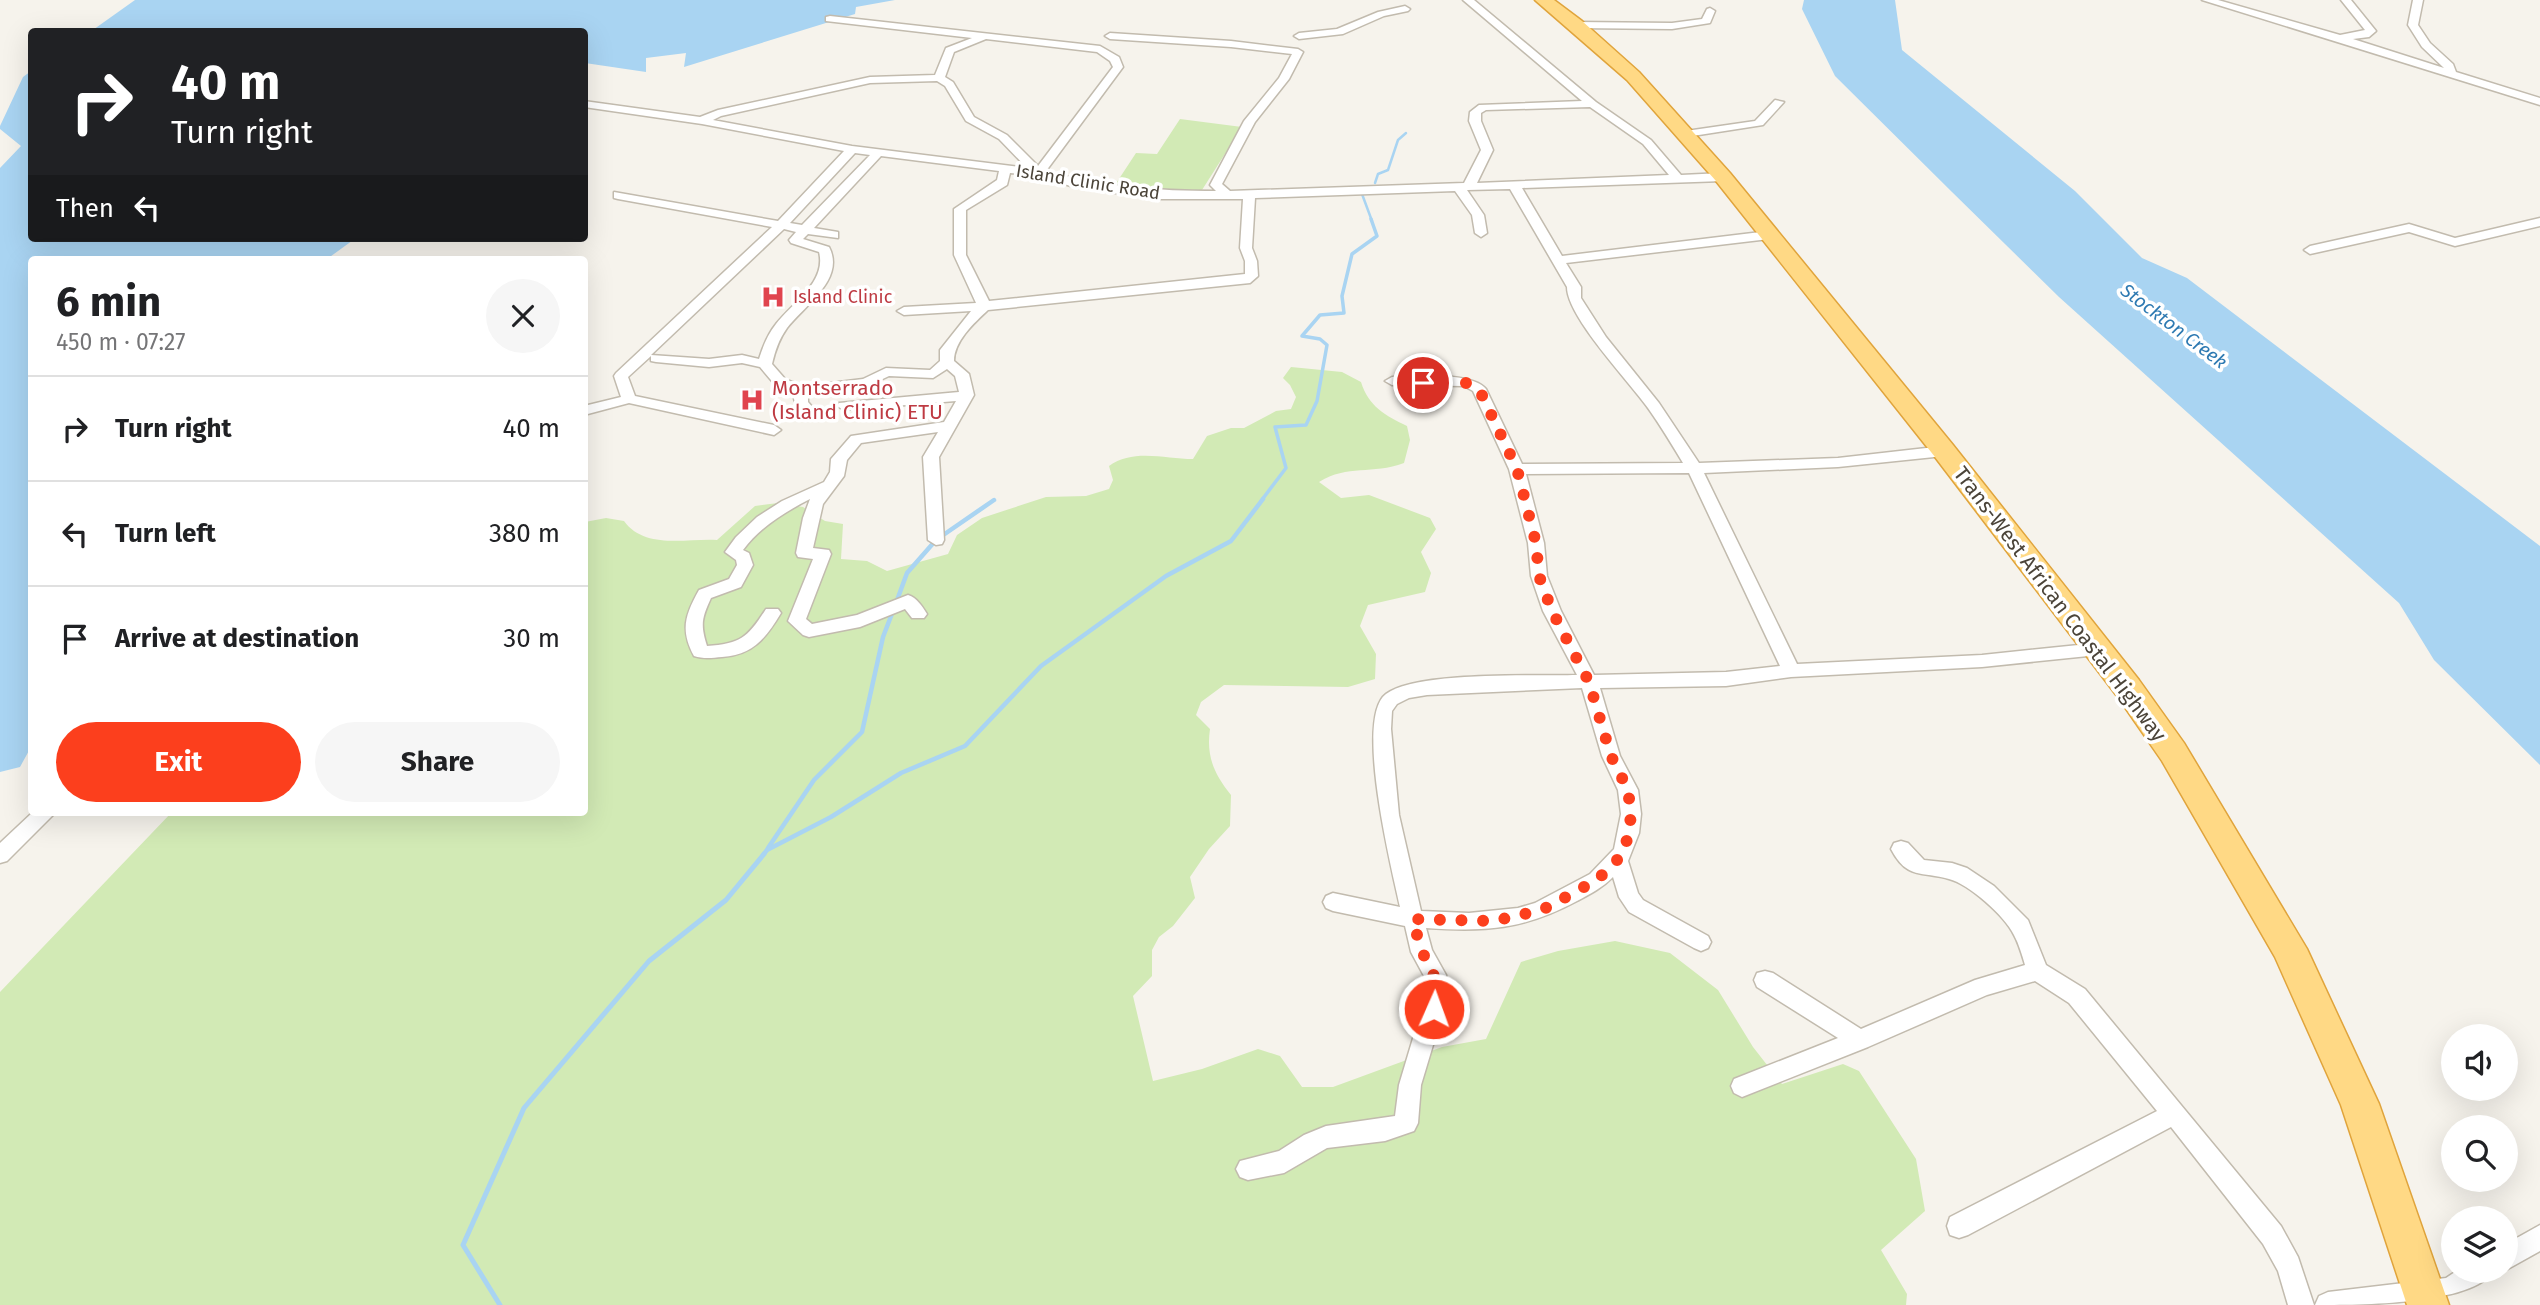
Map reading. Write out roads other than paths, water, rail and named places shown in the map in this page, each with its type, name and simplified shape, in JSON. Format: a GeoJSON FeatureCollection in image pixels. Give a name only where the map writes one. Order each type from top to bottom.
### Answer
{"type":"FeatureCollection","features":[{"type":"Feature","properties":{"kind":"highway","name":"Trans-West African Coastal Highway"},"geometry":{"type":"LineString","coordinates":[[1543,0],[1576,25],[1633,76],[1723,177],[1944,451],[2098,649],[2173,752],[2290,949],[2360,1104],[2426,1300]]}},
{"type":"Feature","properties":{"kind":"street"},"geometry":{"type":"LineString","coordinates":[[1468,0],[1592,104],[1647,142],[1678,179]]}},
{"type":"Feature","properties":{"kind":"street"},"geometry":{"type":"LineString","coordinates":[[2207,0],[2540,102]]}},
{"type":"Feature","properties":{"kind":"street"},"geometry":{"type":"LineString","coordinates":[[2337,38],[2365,35],[2371,31],[2346,0]]}},
{"type":"Feature","properties":{"kind":"street"},"geometry":{"type":"LineString","coordinates":[[2418,0],[2417,18],[2413,25],[2426,45],[2449,66],[2452,75]]}},
{"type":"Feature","properties":{"kind":"street"},"geometry":{"type":"LineString","coordinates":[[1299,36],[1339,32],[1381,14],[1405,9]]}},
{"type":"Feature","properties":{"kind":"street"},"geometry":{"type":"LineString","coordinates":[[1576,25],[1672,26],[1706,20],[1710,11]]}},
{"type":"Feature","properties":{"kind":"street"},"geometry":{"type":"LineString","coordinates":[[702,121],[718,113],[870,80],[939,78],[949,84],[970,119],[1003,137],[1039,173],[1118,68],[1115,59],[1101,49],[830,19]]}},
{"type":"Feature","properties":{"kind":"street"},"geometry":{"type":"LineString","coordinates":[[939,78],[950,50],[986,36]]}},
{"type":"Feature","properties":{"kind":"street"},"geometry":{"type":"LineString","coordinates":[[1110,36],[1231,44],[1298,52],[1284,79],[1250,121],[1216,185],[1228,196]]}},
{"type":"Feature","properties":{"kind":"street"},"geometry":{"type":"LineString","coordinates":[[1686,134],[1749,126],[1759,122],[1779,102]]}},
{"type":"Feature","properties":{"kind":"street"},"geometry":{"type":"LineString","coordinates":[[1481,233],[1483,226],[1463,186],[1487,150],[1475,121],[1476,112],[1483,107],[1592,104]]}},
{"type":"Feature","properties":{"kind":"street","name":"Island Clinic Road"},"geometry":{"type":"LineString","coordinates":[[588,105],[702,121],[878,153],[1039,173],[1074,183],[1134,193],[1228,196],[1723,177]]}},
{"type":"Feature","properties":{"kind":"street"},"geometry":{"type":"LineString","coordinates":[[629,398],[621,376],[779,227],[852,149]]}},
{"type":"Feature","properties":{"kind":"street"},"geometry":{"type":"LineString","coordinates":[[765,364],[769,348],[781,326],[815,289],[828,268],[829,257],[825,250],[795,240],[878,153]]}},
{"type":"Feature","properties":{"kind":"street"},"geometry":{"type":"LineString","coordinates":[[984,306],[960,255],[960,209],[1003,182],[1005,168]]}},
{"type":"Feature","properties":{"kind":"street"},"geometry":{"type":"LineString","coordinates":[[1514,185],[1574,287],[1574,298],[1601,339],[1654,406],[1694,468],[1791,671]]}},
{"type":"Feature","properties":{"kind":"street"},"geometry":{"type":"LineString","coordinates":[[618,195],[779,227],[834,235]]}},
{"type":"Feature","properties":{"kind":"street"},"geometry":{"type":"LineString","coordinates":[[904,311],[938,311],[1245,280],[1251,276],[1251,261],[1246,248],[1249,195]]}},
{"type":"Feature","properties":{"kind":"street"},"geometry":{"type":"LineString","coordinates":[[2310,250],[2409,228],[2455,242],[2540,222]]}},
{"type":"Feature","properties":{"kind":"street"},"geometry":{"type":"LineString","coordinates":[[1559,260],[1769,235]]}},
{"type":"Feature","properties":{"kind":"street"},"geometry":{"type":"LineString","coordinates":[[810,389],[866,383],[886,372],[933,374],[947,362],[947,350],[984,306]]}},
{"type":"Feature","properties":{"kind":"street"},"geometry":{"type":"LineString","coordinates":[[656,358],[709,363],[742,359],[765,364],[781,383],[800,388],[801,403],[807,409]]}},
{"type":"Feature","properties":{"kind":"street"},"geometry":{"type":"LineString","coordinates":[[936,540],[931,457],[967,395],[962,374],[947,362]]}},
{"type":"Feature","properties":{"kind":"street"},"geometry":{"type":"LineString","coordinates":[[1333,902],[1413,919],[1494,921],[1542,910],[1597,880],[1623,853],[1629,833],[1631,814],[1628,790],[1611,756],[1589,682],[1552,611],[1539,576],[1536,543],[1517,469],[1479,389],[1473,384],[1392,381]]}},
{"type":"Feature","properties":{"kind":"street"},"geometry":{"type":"LineString","coordinates":[[844,407],[967,395]]}},
{"type":"Feature","properties":{"kind":"street"},"geometry":{"type":"LineString","coordinates":[[588,410],[629,398],[774,430]]}},
{"type":"Feature","properties":{"kind":"street"},"geometry":{"type":"LineString","coordinates":[[918,614],[908,601],[883,614],[842,627],[809,631],[797,621],[823,554],[804,553],[809,524],[820,497],[835,482],[840,467],[839,459],[856,439],[950,426]]}},
{"type":"Feature","properties":{"kind":"street"},"geometry":{"type":"LineString","coordinates":[[1517,469],[1694,468],[1871,462],[1944,451]]}},
{"type":"Feature","properties":{"kind":"street"},"geometry":{"type":"LineString","coordinates":[[772,613],[757,638],[748,646],[727,651],[701,652],[692,627],[696,610],[705,594],[735,583],[745,565],[743,557],[733,552],[743,537],[804,495],[835,482]]}},
{"type":"Feature","properties":{"kind":"street"},"geometry":{"type":"LineString","coordinates":[[1248,1169],[1284,1162],[1326,1137],[1385,1130],[1406,1123],[1410,1085],[1437,995],[1436,975],[1422,952],[1389,815],[1382,729],[1383,710],[1391,699],[1405,692],[1427,688],[1726,679],[1791,671],[1982,661],[2098,649]]}},
{"type":"Feature","properties":{"kind":"street"},"geometry":{"type":"LineString","coordinates":[[0,855],[42,816]]}},
{"type":"Feature","properties":{"kind":"street"},"geometry":{"type":"LineString","coordinates":[[1901,849],[1911,864],[1920,868],[1953,871],[1977,884],[2017,921],[2032,952],[2037,971],[2077,996],[2272,1235],[2289,1266],[2301,1305]]}},
{"type":"Feature","properties":{"kind":"street"},"geometry":{"type":"LineString","coordinates":[[1618,859],[1629,897],[1636,906],[1701,942]]}},
{"type":"Feature","properties":{"kind":"street"},"geometry":{"type":"LineString","coordinates":[[1742,1086],[1860,1040],[1983,986],[2037,971]]}},
{"type":"Feature","properties":{"kind":"street"},"geometry":{"type":"LineString","coordinates":[[1765,981],[1860,1040]]}},
{"type":"Feature","properties":{"kind":"street"},"geometry":{"type":"LineString","coordinates":[[1959,1226],[2174,1114]]}},
{"type":"Feature","properties":{"kind":"street"},"geometry":{"type":"LineString","coordinates":[[2518,1251],[2540,1237]]}},
{"type":"Feature","properties":{"kind":"street"},"geometry":{"type":"LineString","coordinates":[[2328,1305],[2426,1300],[2461,1283]]}},
{"type":"Feature","properties":{"kind":"water"},"geometry":{"type":"Polygon","coordinates":[[[135,0],[895,0],[856,7],[855,14],[684,67],[686,53],[646,58],[646,72],[588,63],[588,28],[96,28],[135,0]]]}},
{"type":"Feature","properties":{"kind":"water","name":"Stockton Creek"},"geometry":{"type":"Polygon","coordinates":[[[1804,0],[1895,0],[1902,50],[2075,191],[2142,258],[2187,278],[2540,546],[2540,765],[2434,660],[2399,603],[2059,297],[1835,76],[1802,9],[1804,0]]]}},
{"type":"Feature","properties":{"kind":"water"},"geometry":{"type":"Polygon","coordinates":[[[28,73],[28,242],[350,242],[331,256],[28,256],[28,752],[20,767],[0,772],[0,168],[21,146],[0,129],[0,126],[23,77],[28,73]]]}},
{"type":"Feature","properties":{"kind":"waterway"},"geometry":{"type":"LineString","coordinates":[[1375,183],[1378,174],[1388,170],[1398,140],[1406,133]]}},
{"type":"Feature","properties":{"kind":"waterway"},"geometry":{"type":"LineString","coordinates":[[1362,194],[1372,221]]}},
{"type":"Feature","properties":{"kind":"waterway"},"geometry":{"type":"LineString","coordinates":[[1261,501],[1286,468],[1275,427],[1306,425],[1317,401],[1327,345],[1320,339],[1302,336],[1320,315],[1344,313],[1342,296],[1352,254],[1377,236],[1371,219]]}},
{"type":"Feature","properties":{"kind":"waterway"},"geometry":{"type":"LineString","coordinates":[[763,855],[767,850],[831,817],[901,773],[965,746],[1041,666],[1166,576],[1231,541],[1263,499]]}},
{"type":"Feature","properties":{"kind":"waterway"},"geometry":{"type":"LineString","coordinates":[[896,603],[907,573],[936,540],[994,500]]}},
{"type":"Feature","properties":{"kind":"waterway"},"geometry":{"type":"LineString","coordinates":[[768,848],[814,780],[862,732],[883,637],[893,611]]}},
{"type":"Feature","properties":{"kind":"waterway"},"geometry":{"type":"LineString","coordinates":[[500,1305],[463,1245],[524,1108],[649,961],[726,900],[764,854]]}},
{"type":"Feature","properties":{"kind":"place","name":"Island Clinic"},"geometry":{"type":"Point","coordinates":[773,297]}},
{"type":"Feature","properties":{"kind":"place","name":"Montserrado (Island Clinic) ETU"},"geometry":{"type":"Point","coordinates":[752,400]}}]}
